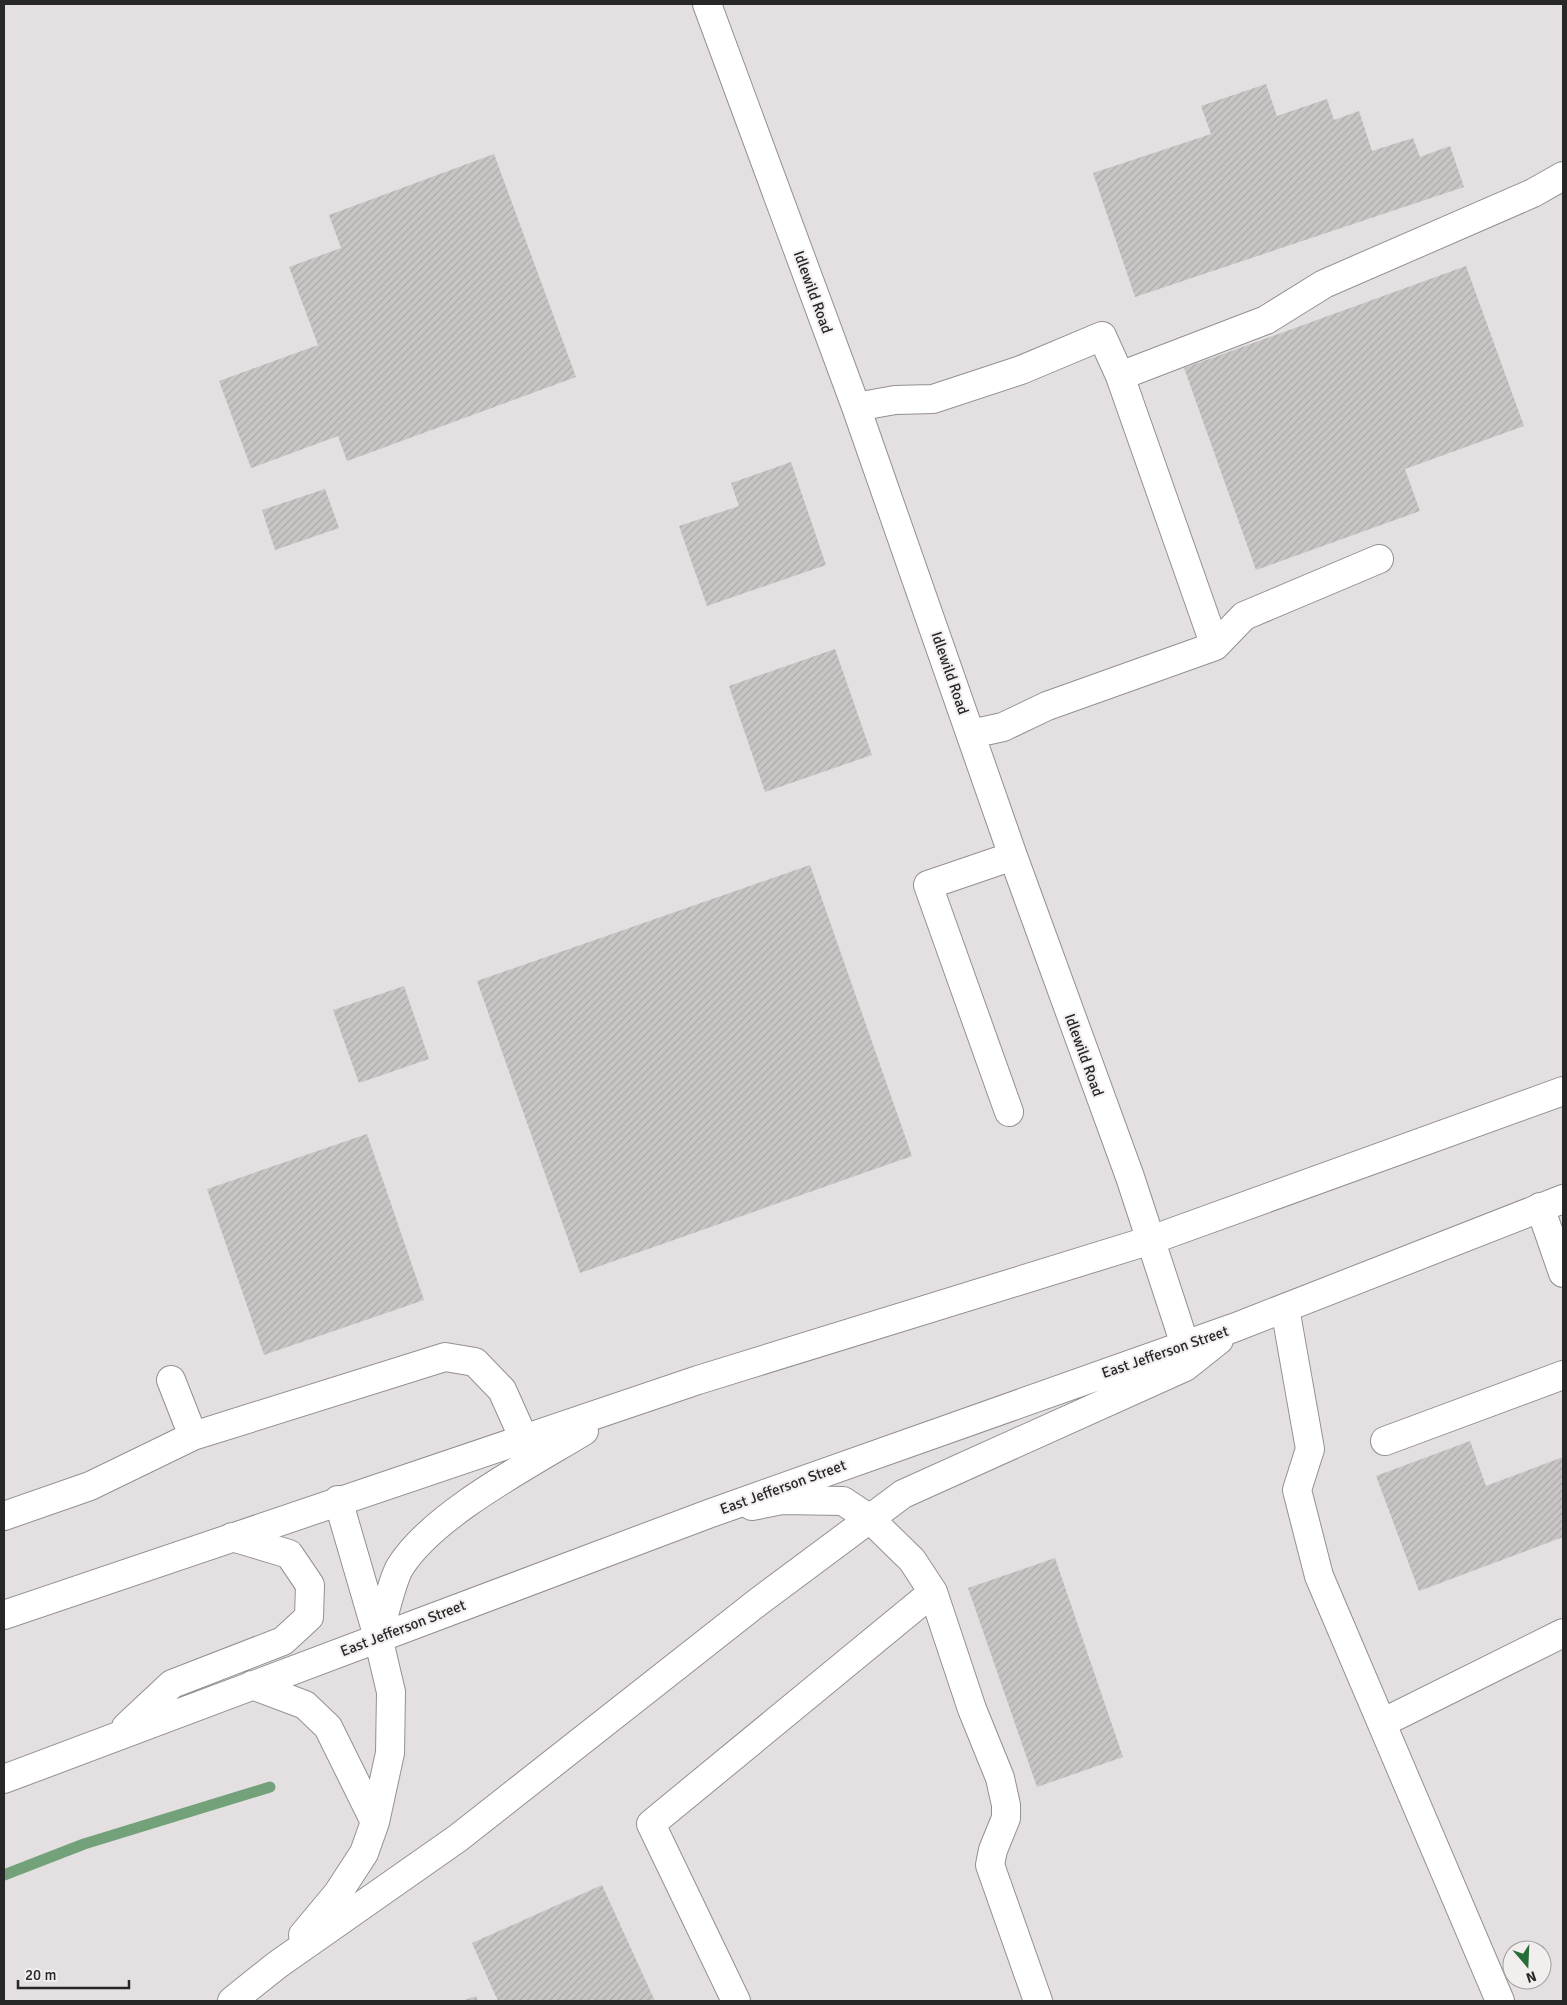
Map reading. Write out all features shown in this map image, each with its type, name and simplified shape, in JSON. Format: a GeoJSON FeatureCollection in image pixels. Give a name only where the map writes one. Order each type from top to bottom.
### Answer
{"type":"FeatureCollection","features":[{"type":"Feature","properties":{"kind":"main road","name":"Idlewild Road"},"geometry":{"type":"LineString","coordinates":[[707,4],[856,406],[1013,856],[1152,1240],[1185,1344]]}},
{"type":"Feature","properties":{"kind":"main road"},"geometry":{"type":"LineString","coordinates":[[1120,376],[1266,320],[1324,284],[1524,197],[1563,176]]}},
{"type":"Feature","properties":{"kind":"main road"},"geometry":{"type":"LineString","coordinates":[[856,406],[895,400],[933,400],[1021,370],[1102,336],[1120,376],[1215,646]]}},
{"type":"Feature","properties":{"kind":"main road"},"geometry":{"type":"LineString","coordinates":[[971,734],[1003,727],[1047,706],[1215,646],[1244,616],[1379,559]]}},
{"type":"Feature","properties":{"kind":"main road"},"geometry":{"type":"LineString","coordinates":[[1009,1112],[928,885],[1013,856]]}},
{"type":"Feature","properties":{"kind":"main road"},"geometry":{"type":"LineString","coordinates":[[4,1614],[707,1377],[1152,1240],[1563,1091]]}},
{"type":"Feature","properties":{"kind":"main road"},"geometry":{"type":"LineString","coordinates":[[1552,1203],[1563,1273]]}},
{"type":"Feature","properties":{"kind":"main road","name":"East Jefferson Street"},"geometry":{"type":"LineString","coordinates":[[4,1779],[711,1513],[1236,1327],[1552,1203]]}},
{"type":"Feature","properties":{"kind":"main road"},"geometry":{"type":"LineString","coordinates":[[1285,1308],[1310,1449],[1297,1490],[1319,1576],[1500,2001]]}},
{"type":"Feature","properties":{"kind":"main road"},"geometry":{"type":"LineString","coordinates":[[232,2001],[277,1965],[458,1838],[758,1602],[903,1494],[1185,1367],[1236,1327]]}},
{"type":"Feature","properties":{"kind":"main road"},"geometry":{"type":"LineString","coordinates":[[4,1516],[90,1486],[193,1436],[445,1357],[475,1362],[502,1390],[524,1439]]}},
{"type":"Feature","properties":{"kind":"main road"},"geometry":{"type":"LineString","coordinates":[[1385,1441],[1563,1375]]}},
{"type":"Feature","properties":{"kind":"main road"},"geometry":{"type":"LineString","coordinates":[[171,1380],[193,1436]]}},
{"type":"Feature","properties":{"kind":"main road"},"geometry":{"type":"LineString","coordinates":[[378,1637],[399,1568],[433,1529],[477,1497],[622,1407]]}},
{"type":"Feature","properties":{"kind":"main road"},"geometry":{"type":"LineString","coordinates":[[277,1965],[338,1893],[364,1853],[374,1822],[390,1753],[391,1692],[378,1637],[338,1500]]}},
{"type":"Feature","properties":{"kind":"main road"},"geometry":{"type":"LineString","coordinates":[[711,1513],[782,1500],[843,1501],[870,1519],[912,1560],[932,1592],[972,1709],[1000,1778],[1006,1805],[1006,1818],[990,1865],[1038,2001]]}},
{"type":"Feature","properties":{"kind":"main road"},"geometry":{"type":"LineString","coordinates":[[118,1735],[172,1684],[282,1641],[309,1616],[310,1585],[289,1554],[232,1536]]}},
{"type":"Feature","properties":{"kind":"main road"},"geometry":{"type":"LineString","coordinates":[[736,2001],[651,1824],[932,1592]]}},
{"type":"Feature","properties":{"kind":"main road"},"geometry":{"type":"LineString","coordinates":[[1382,1723],[1563,1634]]}},
{"type":"Feature","properties":{"kind":"main road"},"geometry":{"type":"LineString","coordinates":[[252,1685],[305,1705],[328,1726],[374,1822]]}},
{"type":"Feature","properties":{"kind":"building"},"geometry":{"type":"Polygon","coordinates":[[[1266,84],[1277,116],[1327,99],[1334,120],[1359,111],[1372,151],[1413,138],[1420,157],[1450,146],[1464,187],[1135,297],[1093,173],[1211,134],[1201,106],[1266,84]]]}},
{"type":"Feature","properties":{"kind":"building"},"geometry":{"type":"Polygon","coordinates":[[[494,154],[576,377],[347,461],[338,436],[251,468],[219,381],[318,345],[289,267],[341,248],[329,215],[494,154]]]}},
{"type":"Feature","properties":{"kind":"building"},"geometry":{"type":"Polygon","coordinates":[[[1466,266],[1524,426],[1405,469],[1420,511],[1256,570],[1184,368],[1466,266]]]}},
{"type":"Feature","properties":{"kind":"building"},"geometry":{"type":"Polygon","coordinates":[[[791,462],[826,565],[707,606],[679,526],[739,506],[731,483],[791,462]]]}},
{"type":"Feature","properties":{"kind":"building"},"geometry":{"type":"Polygon","coordinates":[[[325,489],[339,528],[275,550],[262,510],[325,489]]]}},
{"type":"Feature","properties":{"kind":"building"},"geometry":{"type":"Polygon","coordinates":[[[835,649],[872,755],[765,792],[729,686],[835,649]]]}},
{"type":"Feature","properties":{"kind":"building"},"geometry":{"type":"Polygon","coordinates":[[[810,865],[912,1156],[580,1273],[477,981],[810,865]]]}},
{"type":"Feature","properties":{"kind":"building"},"geometry":{"type":"Polygon","coordinates":[[[404,986],[429,1059],[359,1083],[333,1010],[404,986]]]}},
{"type":"Feature","properties":{"kind":"building"},"geometry":{"type":"Polygon","coordinates":[[[367,1134],[424,1300],[264,1355],[207,1189],[367,1134]]]}},
{"type":"Feature","properties":{"kind":"building"},"geometry":{"type":"Polygon","coordinates":[[[1470,1441],[1486,1486],[1563,1457],[1563,1537],[1419,1591],[1376,1476],[1470,1441]]]}},
{"type":"Feature","properties":{"kind":"building"},"geometry":{"type":"Polygon","coordinates":[[[1055,1558],[1123,1757],[1037,1787],[968,1588],[1055,1558]]]}},
{"type":"Feature","properties":{"kind":"building"},"geometry":{"type":"Polygon","coordinates":[[[602,1885],[655,2001],[498,2001],[472,1943],[602,1885]]]}},
{"type":"Feature","properties":{"kind":"building"},"geometry":{"type":"Polygon","coordinates":[[[476,1996],[478,2001],[462,2001],[476,1996]]]}},
{"type":"Feature","properties":{"kind":"waterway"},"geometry":{"type":"LineString","coordinates":[[4,1875],[84,1844],[270,1787]]}}]}
